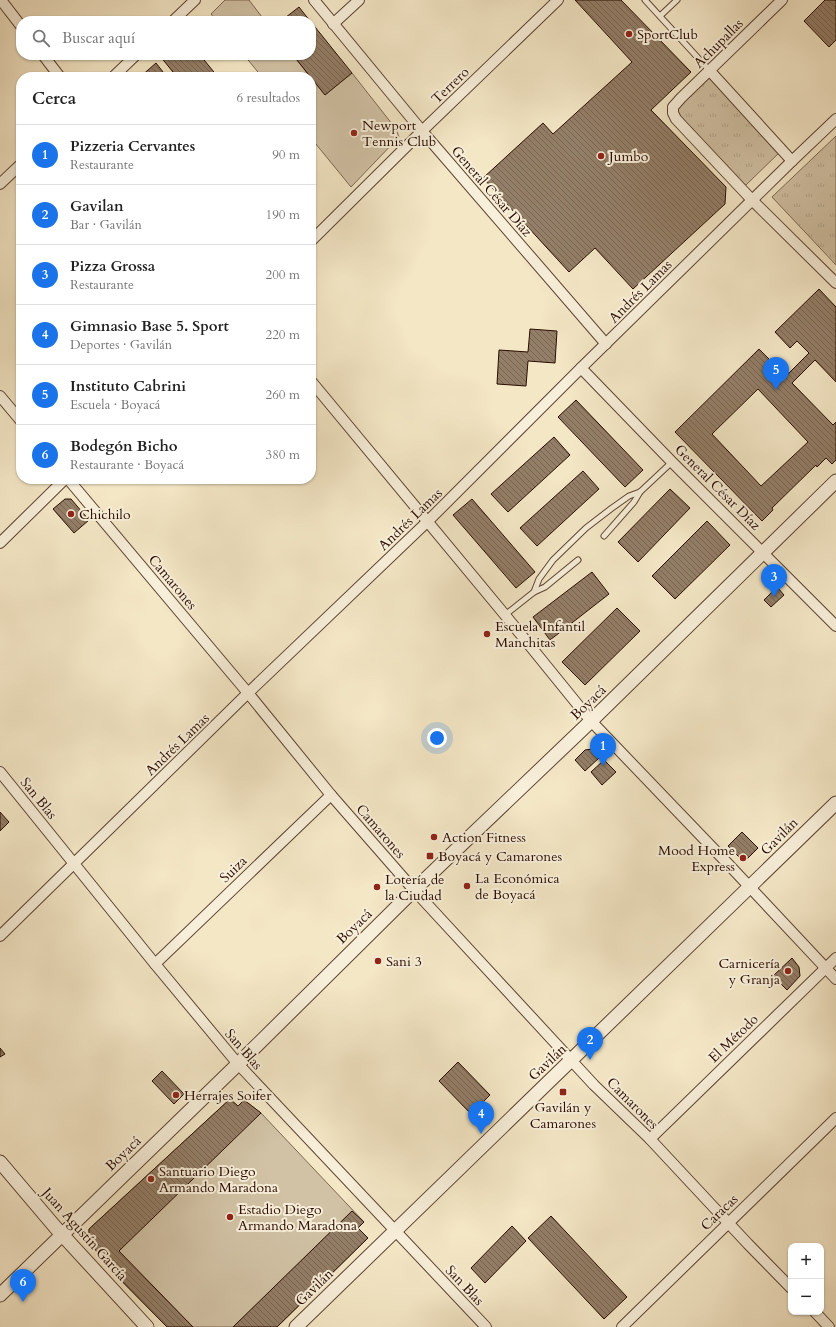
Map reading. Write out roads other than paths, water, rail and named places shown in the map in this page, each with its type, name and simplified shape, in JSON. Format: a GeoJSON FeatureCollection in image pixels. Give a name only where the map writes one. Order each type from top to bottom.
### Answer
{"type":"FeatureCollection","features":[{"type":"Feature","properties":{"kind":"street"},"geometry":{"type":"LineString","coordinates":[[1,0],[16,20]]}},
{"type":"Feature","properties":{"kind":"street"},"geometry":{"type":"LineString","coordinates":[[178,16],[195,0]]}},
{"type":"Feature","properties":{"kind":"street","name":"General César Díaz"},"geometry":{"type":"LineString","coordinates":[[314,0],[422,131],[606,344]]}},
{"type":"Feature","properties":{"kind":"street"},"geometry":{"type":"LineString","coordinates":[[334,24],[359,0]]}},
{"type":"Feature","properties":{"kind":"street","name":"Terrero"},"geometry":{"type":"LineString","coordinates":[[316,236],[558,0]]}},
{"type":"Feature","properties":{"kind":"street","name":"Achupallas"},"geometry":{"type":"LineString","coordinates":[[752,200],[676,119],[673,113],[673,107],[782,0]]}},
{"type":"Feature","properties":{"kind":"street"},"geometry":{"type":"LineString","coordinates":[[47,60],[56,72]]}},
{"type":"Feature","properties":{"kind":"street"},"geometry":{"type":"LineString","coordinates":[[118,72],[131,60]]}},
{"type":"Feature","properties":{"kind":"street"},"geometry":{"type":"LineString","coordinates":[[710,71],[792,161]]}},
{"type":"Feature","properties":{"kind":"street","name":"Andrés Lamas"},"geometry":{"type":"LineString","coordinates":[[0,936],[248,693],[427,522],[581,368],[836,119]]}},
{"type":"Feature","properties":{"kind":"street"},"geometry":{"type":"LineString","coordinates":[[0,184],[16,169]]}},
{"type":"Feature","properties":{"kind":"street"},"geometry":{"type":"LineString","coordinates":[[752,200],[836,283]]}},
{"type":"Feature","properties":{"kind":"street","name":"General César Díaz"},"geometry":{"type":"LineString","coordinates":[[581,368],[672,462],[836,626]]}},
{"type":"Feature","properties":{"kind":"street"},"geometry":{"type":"LineString","coordinates":[[316,387],[505,615],[591,722],[836,979]]}},
{"type":"Feature","properties":{"kind":"street"},"geometry":{"type":"LineString","coordinates":[[0,396],[16,415]]}},
{"type":"Feature","properties":{"kind":"street","name":"Boyacá"},"geometry":{"type":"LineString","coordinates":[[0,1296],[414,890],[591,722],[836,482]]}},
{"type":"Feature","properties":{"kind":"street"},"geometry":{"type":"LineString","coordinates":[[0,543],[60,484]]}},
{"type":"Feature","properties":{"kind":"street","name":"Camarones"},"geometry":{"type":"LineString","coordinates":[[72,484],[332,795],[414,890],[594,1085],[650,1139],[788,1285]]}},
{"type":"Feature","properties":{"kind":"street","name":"San Blas"},"geometry":{"type":"LineString","coordinates":[[0,772],[238,1064],[486,1327]]}},
{"type":"Feature","properties":{"kind":"street","name":"Suiza"},"geometry":{"type":"LineString","coordinates":[[155,964],[332,795]]}},
{"type":"Feature","properties":{"kind":"street","name":"Gavilán"},"geometry":{"type":"LineString","coordinates":[[296,1327],[750,888],[836,802]]}},
{"type":"Feature","properties":{"kind":"street","name":"El Método"},"geometry":{"type":"LineString","coordinates":[[650,1139],[836,958]]}},
{"type":"Feature","properties":{"kind":"street","name":"Caracas"},"geometry":{"type":"LineString","coordinates":[[622,1327],[836,1118]]}},
{"type":"Feature","properties":{"kind":"street","name":"Juan Agustín García"},"geometry":{"type":"LineString","coordinates":[[0,1162],[62,1235],[147,1327]]}},
{"type":"Feature","properties":{"kind":"street"},"geometry":{"type":"LineString","coordinates":[[817,1315],[829,1327]]}},
{"type":"Feature","properties":{"kind":"lane"},"geometry":{"type":"LineString","coordinates":[[645,0],[710,71]]}},
{"type":"Feature","properties":{"kind":"lane"},"geometry":{"type":"LineString","coordinates":[[660,16],[677,0]]}},
{"type":"Feature","properties":{"kind":"lane"},"geometry":{"type":"LineString","coordinates":[[604,536],[634,502],[640,492],[672,462]]}},
{"type":"Feature","properties":{"kind":"lane"},"geometry":{"type":"LineString","coordinates":[[534,592],[539,579],[553,560],[586,528],[623,500],[640,492]]}},
{"type":"Feature","properties":{"kind":"lane"},"geometry":{"type":"LineString","coordinates":[[505,615],[534,592],[545,587],[578,560]]}},
{"type":"Feature","properties":{"kind":"place","name":"SportClub"},"geometry":{"type":"Point","coordinates":[629,34]}},
{"type":"Feature","properties":{"kind":"place","name":"Newport Tennis Club"},"geometry":{"type":"Point","coordinates":[354,133]}},
{"type":"Feature","properties":{"kind":"place","name":"Jumbo"},"geometry":{"type":"Point","coordinates":[601,156]}},
{"type":"Feature","properties":{"kind":"place","name":"Instituto Cabrini"},"geometry":{"type":"Point","coordinates":[776,390]}},
{"type":"Feature","properties":{"kind":"place","name":"Chichilo"},"geometry":{"type":"Point","coordinates":[71,514]}},
{"type":"Feature","properties":{"kind":"place","name":"Pizza Grossa"},"geometry":{"type":"Point","coordinates":[774,597]}},
{"type":"Feature","properties":{"kind":"place","name":"Escuela Infantil Manchitas"},"geometry":{"type":"Point","coordinates":[487,634]}},
{"type":"Feature","properties":{"kind":"place","name":"Pizzeria Cervantes"},"geometry":{"type":"Point","coordinates":[603,766]}},
{"type":"Feature","properties":{"kind":"place","name":"Action Fitness"},"geometry":{"type":"Point","coordinates":[434,837]}},
{"type":"Feature","properties":{"kind":"place","name":"Boyacá y Camarones"},"geometry":{"type":"Point","coordinates":[430,856]}},
{"type":"Feature","properties":{"kind":"place","name":"Mood Home Express"},"geometry":{"type":"Point","coordinates":[743,858]}},
{"type":"Feature","properties":{"kind":"place","name":"La Económica de Boyacá"},"geometry":{"type":"Point","coordinates":[467,886]}},
{"type":"Feature","properties":{"kind":"place","name":"Lotería de la Ciudad"},"geometry":{"type":"Point","coordinates":[377,887]}},
{"type":"Feature","properties":{"kind":"place","name":"Sani 3"},"geometry":{"type":"Point","coordinates":[378,961]}},
{"type":"Feature","properties":{"kind":"place","name":"Carnicería y Granja"},"geometry":{"type":"Point","coordinates":[788,971]}},
{"type":"Feature","properties":{"kind":"place","name":"Gavilan"},"geometry":{"type":"Point","coordinates":[590,1060]}},
{"type":"Feature","properties":{"kind":"place","name":"Gavilán y Camarones"},"geometry":{"type":"Point","coordinates":[563,1092]}},
{"type":"Feature","properties":{"kind":"place","name":"Herrajes Soifer"},"geometry":{"type":"Point","coordinates":[176,1095]}},
{"type":"Feature","properties":{"kind":"place","name":"Gimnasio Base 5. Sport"},"geometry":{"type":"Point","coordinates":[481,1134]}},
{"type":"Feature","properties":{"kind":"place","name":"Santuario Diego Armando Maradona"},"geometry":{"type":"Point","coordinates":[151,1179]}},
{"type":"Feature","properties":{"kind":"place","name":"Estadio Diego Armando Maradona"},"geometry":{"type":"Point","coordinates":[230,1217]}},
{"type":"Feature","properties":{"kind":"place","name":"Bodegón Bicho"},"geometry":{"type":"Point","coordinates":[23,1302]}}]}
